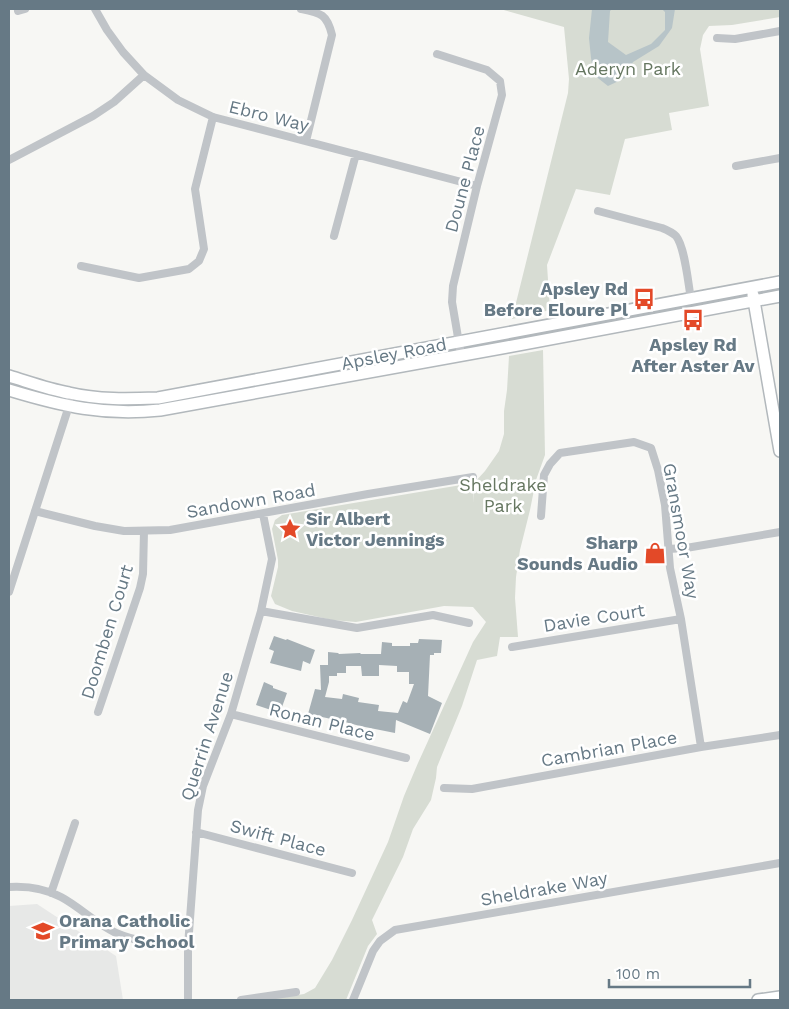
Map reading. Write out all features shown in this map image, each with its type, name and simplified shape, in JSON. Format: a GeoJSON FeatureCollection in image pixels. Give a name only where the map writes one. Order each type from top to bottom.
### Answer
{"type":"FeatureCollection","features":[{"type":"Feature","properties":{"kind":"main road","name":"Apsley Road"},"geometry":{"type":"LineString","coordinates":[[9,376],[71,394],[121,400],[158,398],[780,282]]}},
{"type":"Feature","properties":{"kind":"main road"},"geometry":{"type":"LineString","coordinates":[[751,288],[780,443]]}},
{"type":"Feature","properties":{"kind":"main road","name":"Apsley Road"},"geometry":{"type":"LineString","coordinates":[[9,390],[49,402],[96,411],[140,412],[160,410],[780,296]]}},
{"type":"Feature","properties":{"kind":"main road"},"geometry":{"type":"LineString","coordinates":[[758,1000],[780,997]]}},
{"type":"Feature","properties":{"kind":"street","name":"Ebro Way"},"geometry":{"type":"LineString","coordinates":[[95,9],[123,52],[144,75],[178,100],[212,117],[477,186]]}},
{"type":"Feature","properties":{"kind":"street"},"geometry":{"type":"LineString","coordinates":[[301,9],[320,13],[329,23],[332,35],[306,141]]}},
{"type":"Feature","properties":{"kind":"street"},"geometry":{"type":"LineString","coordinates":[[717,38],[735,39],[780,31]]}},
{"type":"Feature","properties":{"kind":"street","name":"Doune Place"},"geometry":{"type":"LineString","coordinates":[[436,54],[487,70],[500,81],[502,95],[477,186],[452,294],[461,355]]}},
{"type":"Feature","properties":{"kind":"street"},"geometry":{"type":"LineString","coordinates":[[9,160],[93,116],[114,102],[144,75]]}},
{"type":"Feature","properties":{"kind":"street"},"geometry":{"type":"LineString","coordinates":[[82,266],[138,278],[190,270],[199,261],[204,249],[195,189],[212,117]]}},
{"type":"Feature","properties":{"kind":"street"},"geometry":{"type":"LineString","coordinates":[[334,236],[356,154]]}},
{"type":"Feature","properties":{"kind":"street"},"geometry":{"type":"LineString","coordinates":[[736,166],[780,158]]}},
{"type":"Feature","properties":{"kind":"street"},"geometry":{"type":"LineString","coordinates":[[598,212],[662,228],[677,237],[683,252],[691,299]]}},
{"type":"Feature","properties":{"kind":"street"},"geometry":{"type":"LineString","coordinates":[[9,592],[71,394]]}},
{"type":"Feature","properties":{"kind":"street","name":"Gransmoor Way"},"geometry":{"type":"LineString","coordinates":[[541,516],[544,475],[550,464],[560,453],[634,442],[650,448],[658,470],[664,505],[670,568],[681,619],[701,747]]}},
{"type":"Feature","properties":{"kind":"street","name":"Sandown Road"},"geometry":{"type":"LineString","coordinates":[[35,511],[124,531],[170,530],[473,477]]}},
{"type":"Feature","properties":{"kind":"street","name":"Querrin Avenue"},"geometry":{"type":"LineString","coordinates":[[188,1000],[188,946],[198,810],[203,786],[231,714],[261,611],[272,559],[263,514]]}},
{"type":"Feature","properties":{"kind":"street","name":"Doomben Court"},"geometry":{"type":"LineString","coordinates":[[98,712],[140,588],[143,574],[144,531]]}},
{"type":"Feature","properties":{"kind":"street"},"geometry":{"type":"LineString","coordinates":[[668,549],[686,548],[780,532]]}},
{"type":"Feature","properties":{"kind":"street"},"geometry":{"type":"LineString","coordinates":[[261,611],[357,628],[433,615],[469,623]]}},
{"type":"Feature","properties":{"kind":"street","name":"Davie Court"},"geometry":{"type":"LineString","coordinates":[[512,647],[681,619]]}},
{"type":"Feature","properties":{"kind":"street","name":"Ronan Place"},"geometry":{"type":"LineString","coordinates":[[231,714],[406,758]]}},
{"type":"Feature","properties":{"kind":"street","name":"Cambrian Place"},"geometry":{"type":"LineString","coordinates":[[444,788],[472,789],[701,747],[780,735]]}},
{"type":"Feature","properties":{"kind":"street"},"geometry":{"type":"LineString","coordinates":[[51,893],[75,823]]}},
{"type":"Feature","properties":{"kind":"street","name":"Swift Place"},"geometry":{"type":"LineString","coordinates":[[196,832],[352,873]]}},
{"type":"Feature","properties":{"kind":"street","name":"Sheldrake Way"},"geometry":{"type":"LineString","coordinates":[[353,1000],[373,951],[394,930],[780,863]]}},
{"type":"Feature","properties":{"kind":"street"},"geometry":{"type":"LineString","coordinates":[[9,887],[34,888],[51,893],[115,932],[132,938],[152,943],[188,946]]}},
{"type":"Feature","properties":{"kind":"street"},"geometry":{"type":"LineString","coordinates":[[242,1000],[296,992]]}},
{"type":"Feature","properties":{"kind":"shaded area"},"geometry":{"type":"Polygon","coordinates":[[[592,9],[612,9],[610,11],[608,42],[626,55],[651,44],[665,30],[665,12],[662,9],[675,9],[672,28],[659,46],[633,62],[625,78],[608,86],[594,75],[589,38],[592,9]]]}},
{"type":"Feature","properties":{"kind":"shaded area","name":"Orana Catholic Primary School"},"geometry":{"type":"Polygon","coordinates":[[[37,904],[116,956],[123,1000],[9,1000],[9,906],[37,904]]]}},
{"type":"Feature","properties":{"kind":"green space","name":"Aderyn Park"},"geometry":{"type":"Polygon","coordinates":[[[500,9],[780,9],[780,17],[732,25],[709,26],[703,35],[700,49],[709,106],[669,113],[672,130],[625,139],[610,195],[576,189],[547,265],[550,310],[512,319],[568,93],[569,79],[564,27],[500,9]]]}},
{"type":"Feature","properties":{"kind":"green space","name":"Sheldrake Park"},"geometry":{"type":"Polygon","coordinates":[[[543,350],[545,455],[536,480],[520,550],[515,598],[518,637],[500,637],[497,656],[477,660],[462,706],[437,767],[431,800],[413,829],[403,857],[372,920],[377,934],[368,946],[346,1000],[265,1000],[304,994],[315,988],[332,960],[388,842],[418,763],[473,642],[486,622],[473,607],[444,606],[356,622],[332,620],[292,611],[275,604],[271,596],[278,567],[272,529],[275,520],[282,515],[473,483],[474,503],[474,483],[499,451],[504,434],[509,356],[543,350]]]}},
{"type":"Feature","properties":{"kind":"building"},"geometry":{"type":"Polygon","coordinates":[[[274,636],[315,650],[310,664],[303,661],[301,671],[270,663],[274,651],[269,649],[274,636]]]}},
{"type":"Feature","properties":{"kind":"building"},"geometry":{"type":"Polygon","coordinates":[[[419,639],[442,640],[441,653],[430,655],[428,696],[442,703],[430,734],[396,720],[395,733],[345,722],[344,724],[335,722],[336,720],[308,714],[315,689],[321,690],[320,665],[328,665],[328,652],[339,654],[381,654],[382,642],[392,643],[392,646],[410,646],[410,643],[418,643],[419,639]],[[379,665],[379,676],[362,676],[361,666],[346,666],[346,673],[337,673],[337,676],[329,676],[325,697],[342,699],[343,694],[359,698],[358,702],[379,705],[378,711],[398,713],[403,701],[407,703],[414,684],[409,684],[409,672],[397,672],[397,666],[379,665]]]}},
{"type":"Feature","properties":{"kind":"building"},"geometry":{"type":"Polygon","coordinates":[[[264,682],[273,686],[273,688],[287,693],[282,707],[272,705],[271,710],[256,705],[264,682]]]}},
{"type":"Feature","properties":{"kind":"place","name":"Apsley Rd Before Eloure Pl"},"geometry":{"type":"Point","coordinates":[644,299]}},
{"type":"Feature","properties":{"kind":"place","name":"Apsley Rd After Aster Av"},"geometry":{"type":"Point","coordinates":[693,320]}},
{"type":"Feature","properties":{"kind":"place","name":"Sir Albert Victor Jennings"},"geometry":{"type":"Point","coordinates":[290,529]}},
{"type":"Feature","properties":{"kind":"place","name":"Sharp Sounds Audio"},"geometry":{"type":"Point","coordinates":[655,553]}},
{"type":"Feature","properties":{"kind":"place","name":"Orana Catholic Primary School"},"geometry":{"type":"Point","coordinates":[43,931]}}]}
